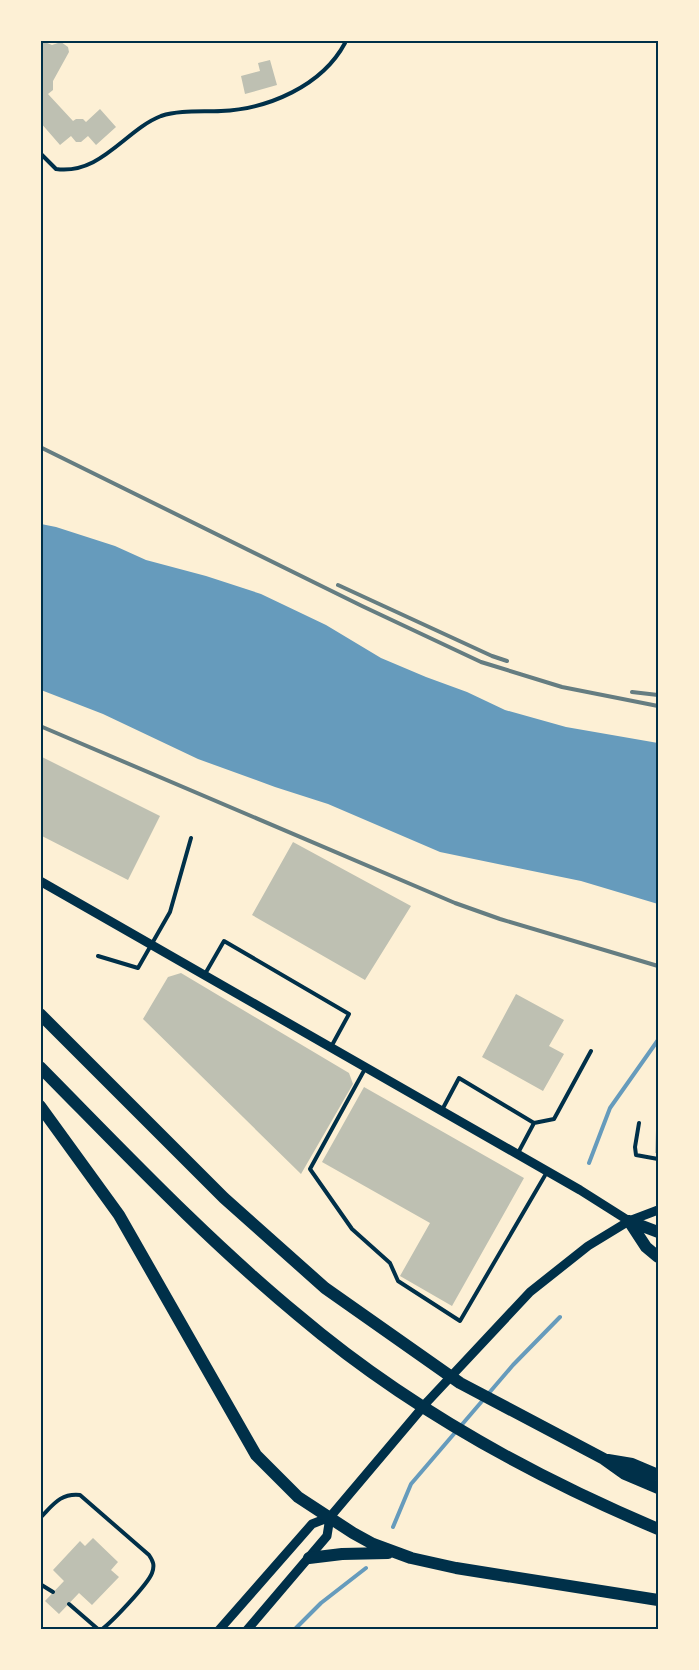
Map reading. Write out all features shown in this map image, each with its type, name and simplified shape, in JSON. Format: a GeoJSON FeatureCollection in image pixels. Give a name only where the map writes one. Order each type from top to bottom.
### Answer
{"type":"FeatureCollection","features":[{"type":"Feature","properties":{"kind":"highway"},"geometry":{"type":"LineString","coordinates":[[40,1014],[224,1198],[325,1288],[460,1383],[604,1460],[625,1474],[658,1488]]}},
{"type":"Feature","properties":{"kind":"highway"},"geometry":{"type":"LineString","coordinates":[[40,1067],[244,1269],[300,1317],[374,1373],[450,1424],[510,1460],[594,1502],[658,1529]]}},
{"type":"Feature","properties":{"kind":"highway"},"geometry":{"type":"LineString","coordinates":[[40,1106],[119,1215],[256,1455],[298,1497],[352,1533],[411,1558],[456,1568],[658,1600]]}},
{"type":"Feature","properties":{"kind":"highway"},"geometry":{"type":"LineString","coordinates":[[629,1221],[658,1232]]}},
{"type":"Feature","properties":{"kind":"highway"},"geometry":{"type":"LineString","coordinates":[[629,1221],[646,1247],[658,1257]]}},
{"type":"Feature","properties":{"kind":"highway"},"geometry":{"type":"LineString","coordinates":[[604,1460],[632,1464],[658,1475]]}},
{"type":"Feature","properties":{"kind":"highway"},"geometry":{"type":"LineString","coordinates":[[309,1558],[342,1554],[395,1553]]}},
{"type":"Feature","properties":{"kind":"main road"},"geometry":{"type":"LineString","coordinates":[[40,881],[442,1110],[629,1221]]}},
{"type":"Feature","properties":{"kind":"main road"},"geometry":{"type":"LineString","coordinates":[[219,1629],[312,1524],[330,1517],[428,1401],[530,1292],[588,1246],[629,1221],[658,1210]]}},
{"type":"Feature","properties":{"kind":"main road"},"geometry":{"type":"LineString","coordinates":[[247,1629],[327,1536],[330,1517]]}},
{"type":"Feature","properties":{"kind":"lane"},"geometry":{"type":"LineString","coordinates":[[40,153],[56,169],[74,168],[97,160],[153,120],[163,116],[258,106],[281,97],[318,77],[339,56],[345,43],[343,40]]}},
{"type":"Feature","properties":{"kind":"lane"},"geometry":{"type":"LineString","coordinates":[[98,956],[138,968],[170,912],[191,838]]}},
{"type":"Feature","properties":{"kind":"lane"},"geometry":{"type":"LineString","coordinates":[[205,975],[224,941],[349,1014],[331,1047]]}},
{"type":"Feature","properties":{"kind":"lane"},"geometry":{"type":"LineString","coordinates":[[442,1110],[459,1078],[534,1123],[554,1119],[591,1051]]}},
{"type":"Feature","properties":{"kind":"lane"},"geometry":{"type":"LineString","coordinates":[[366,1067],[310,1169],[352,1229],[390,1263],[398,1281],[460,1320],[547,1171]]}},
{"type":"Feature","properties":{"kind":"lane"},"geometry":{"type":"LineString","coordinates":[[517,1154],[534,1123]]}},
{"type":"Feature","properties":{"kind":"lane"},"geometry":{"type":"LineString","coordinates":[[639,1123],[636,1155],[658,1159]]}},
{"type":"Feature","properties":{"kind":"lane"},"geometry":{"type":"LineString","coordinates":[[40,1518],[58,1498],[71,1494],[80,1495],[149,1555],[154,1564],[152,1575],[111,1623],[100,1629],[69,1604]]}},
{"type":"Feature","properties":{"kind":"lane"},"geometry":{"type":"LineString","coordinates":[[40,1584],[53,1592]]}},
{"type":"Feature","properties":{"kind":"water"},"geometry":{"type":"Polygon","coordinates":[[[41,524],[115,546],[146,560],[261,594],[326,625],[381,658],[467,692],[505,710],[566,727],[658,743],[658,904],[581,881],[440,852],[328,804],[198,759],[103,714],[41,690],[41,524]]]}},
{"type":"Feature","properties":{"kind":"building"},"geometry":{"type":"Polygon","coordinates":[[[40,40],[52,45],[61,42],[68,47],[69,52],[53,81],[53,90],[48,94],[73,121],[83,119],[86,122],[100,109],[116,127],[96,145],[88,136],[81,142],[76,142],[71,136],[60,145],[40,122],[40,40]]]}},
{"type":"Feature","properties":{"kind":"building"},"geometry":{"type":"Polygon","coordinates":[[[270,60],[277,85],[245,94],[241,76],[260,71],[258,63],[270,60]]]}},
{"type":"Feature","properties":{"kind":"building"},"geometry":{"type":"Polygon","coordinates":[[[40,756],[160,816],[128,880],[40,835],[40,756]]]}},
{"type":"Feature","properties":{"kind":"building"},"geometry":{"type":"Polygon","coordinates":[[[293,842],[411,906],[365,980],[252,915],[293,842]]]}},
{"type":"Feature","properties":{"kind":"building"},"geometry":{"type":"Polygon","coordinates":[[[181,973],[349,1073],[353,1084],[301,1174],[143,1019],[168,977],[181,973]]]}},
{"type":"Feature","properties":{"kind":"building"},"geometry":{"type":"Polygon","coordinates":[[[516,994],[564,1020],[549,1046],[564,1054],[543,1091],[482,1057],[516,994]]]}},
{"type":"Feature","properties":{"kind":"building"},"geometry":{"type":"Polygon","coordinates":[[[364,1087],[524,1178],[452,1306],[400,1276],[430,1223],[322,1162],[364,1087]]]}},
{"type":"Feature","properties":{"kind":"building"},"geometry":{"type":"Polygon","coordinates":[[[657,1108],[658,1153],[655,1153],[657,1108]]]}},
{"type":"Feature","properties":{"kind":"building"},"geometry":{"type":"Polygon","coordinates":[[[93,1538],[118,1562],[111,1570],[119,1577],[92,1605],[79,1593],[59,1614],[45,1601],[64,1581],[53,1570],[80,1541],[85,1546],[93,1538]]]}},
{"type":"Feature","properties":{"kind":"waterway"},"geometry":{"type":"LineString","coordinates":[[589,1163],[610,1108],[658,1040]]}},
{"type":"Feature","properties":{"kind":"waterway"},"geometry":{"type":"LineString","coordinates":[[393,1527],[411,1484],[513,1365],[560,1317]]}},
{"type":"Feature","properties":{"kind":"waterway"},"geometry":{"type":"LineString","coordinates":[[294,1630],[321,1603],[366,1568]]}},
{"type":"Feature","properties":{"kind":"railway"},"geometry":{"type":"LineString","coordinates":[[40,447],[362,606],[481,662],[562,687],[658,706]]}},
{"type":"Feature","properties":{"kind":"railway"},"geometry":{"type":"LineString","coordinates":[[338,585],[507,661]]}},
{"type":"Feature","properties":{"kind":"railway"},"geometry":{"type":"LineString","coordinates":[[632,692],[658,695]]}},
{"type":"Feature","properties":{"kind":"railway"},"geometry":{"type":"LineString","coordinates":[[40,726],[455,903],[500,919],[658,966]]}}]}
